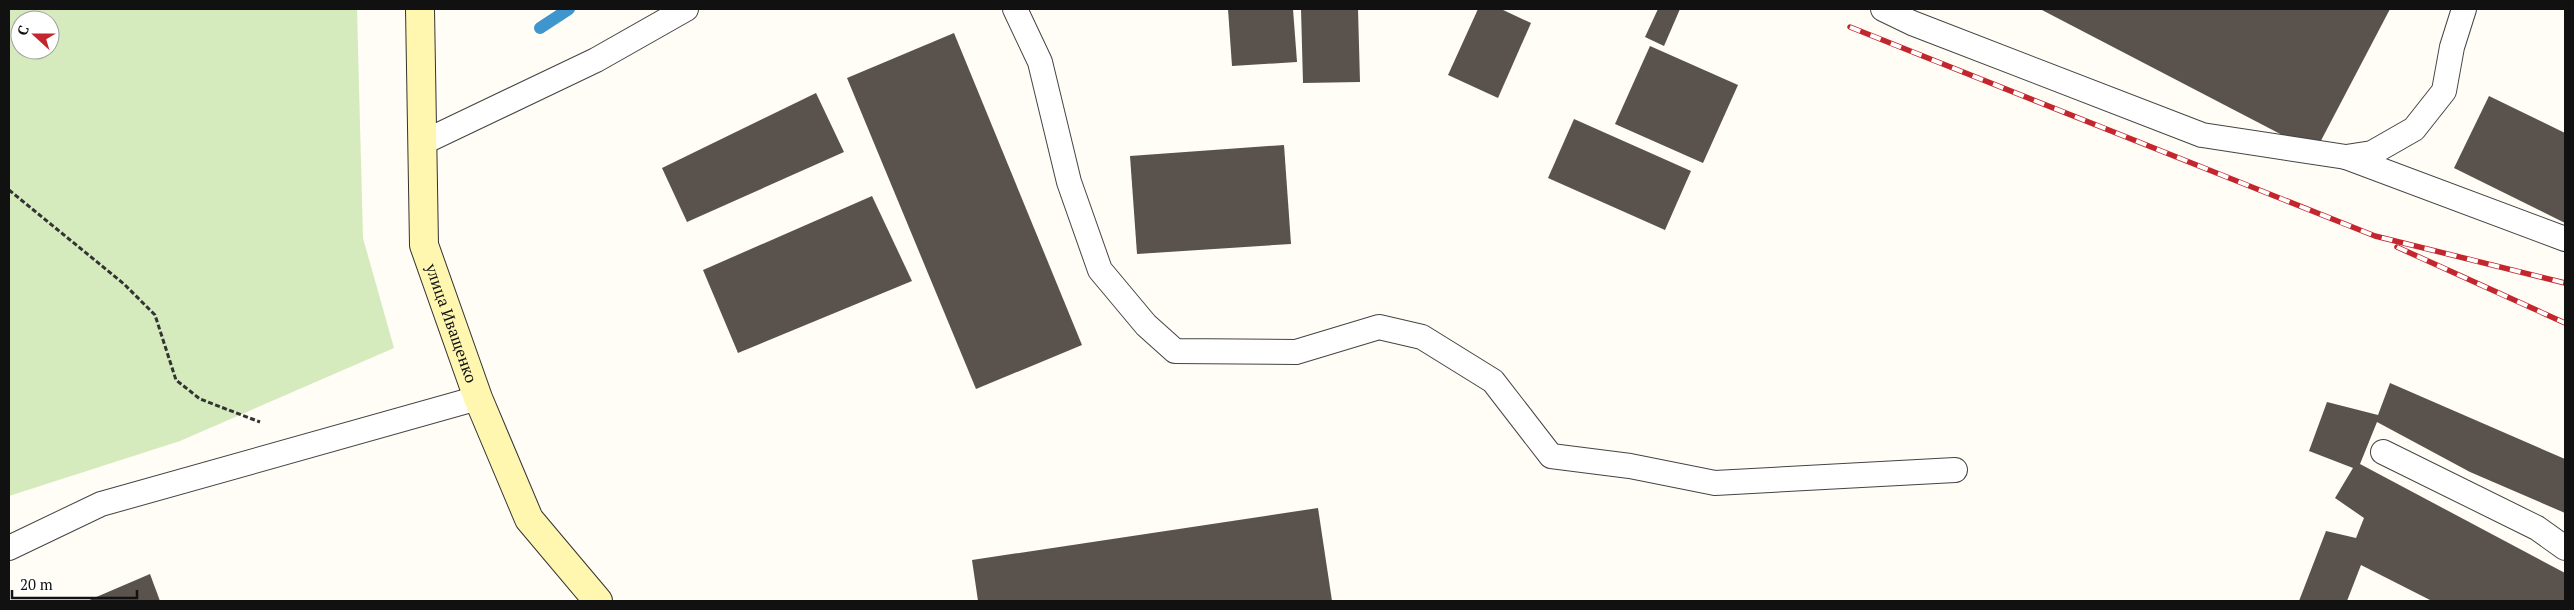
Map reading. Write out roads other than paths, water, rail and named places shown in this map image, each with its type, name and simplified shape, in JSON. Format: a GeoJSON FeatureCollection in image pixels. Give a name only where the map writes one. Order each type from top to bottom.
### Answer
{"type":"FeatureCollection","features":[{"type":"Feature","properties":{"kind":"main road","name":"улица Иващенко"},"geometry":{"type":"LineString","coordinates":[[420,9],[424,245],[478,398],[529,519],[598,601]]}},
{"type":"Feature","properties":{"kind":"lane"},"geometry":{"type":"LineString","coordinates":[[422,143],[596,60],[686,9]]}},
{"type":"Feature","properties":{"kind":"lane"},"geometry":{"type":"LineString","coordinates":[[1015,9],[1040,62],[1069,182],[1100,270],[1146,325],[1175,351],[1296,352],[1379,327],[1422,337],[1493,381],[1551,456],[1630,466],[1715,483],[1955,470]]}},
{"type":"Feature","properties":{"kind":"lane"},"geometry":{"type":"LineString","coordinates":[[1883,9],[1912,23],[2202,134],[2346,157],[2565,239]]}},
{"type":"Feature","properties":{"kind":"lane"},"geometry":{"type":"LineString","coordinates":[[2346,157],[2372,153],[2414,129],[2444,91],[2452,47],[2464,9]]}},
{"type":"Feature","properties":{"kind":"lane"},"geometry":{"type":"LineString","coordinates":[[9,548],[101,504],[478,398]]}},
{"type":"Feature","properties":{"kind":"lane"},"geometry":{"type":"LineString","coordinates":[[2383,452],[2537,528],[2565,548]]}},
{"type":"Feature","properties":{"kind":"waterway"},"geometry":{"type":"LineString","coordinates":[[540,28],[569,9]]}},
{"type":"Feature","properties":{"kind":"railway"},"geometry":{"type":"LineString","coordinates":[[1850,27],[2375,236],[2565,283]]}},
{"type":"Feature","properties":{"kind":"railway"},"geometry":{"type":"LineString","coordinates":[[2397,247],[2565,323]]}}]}
